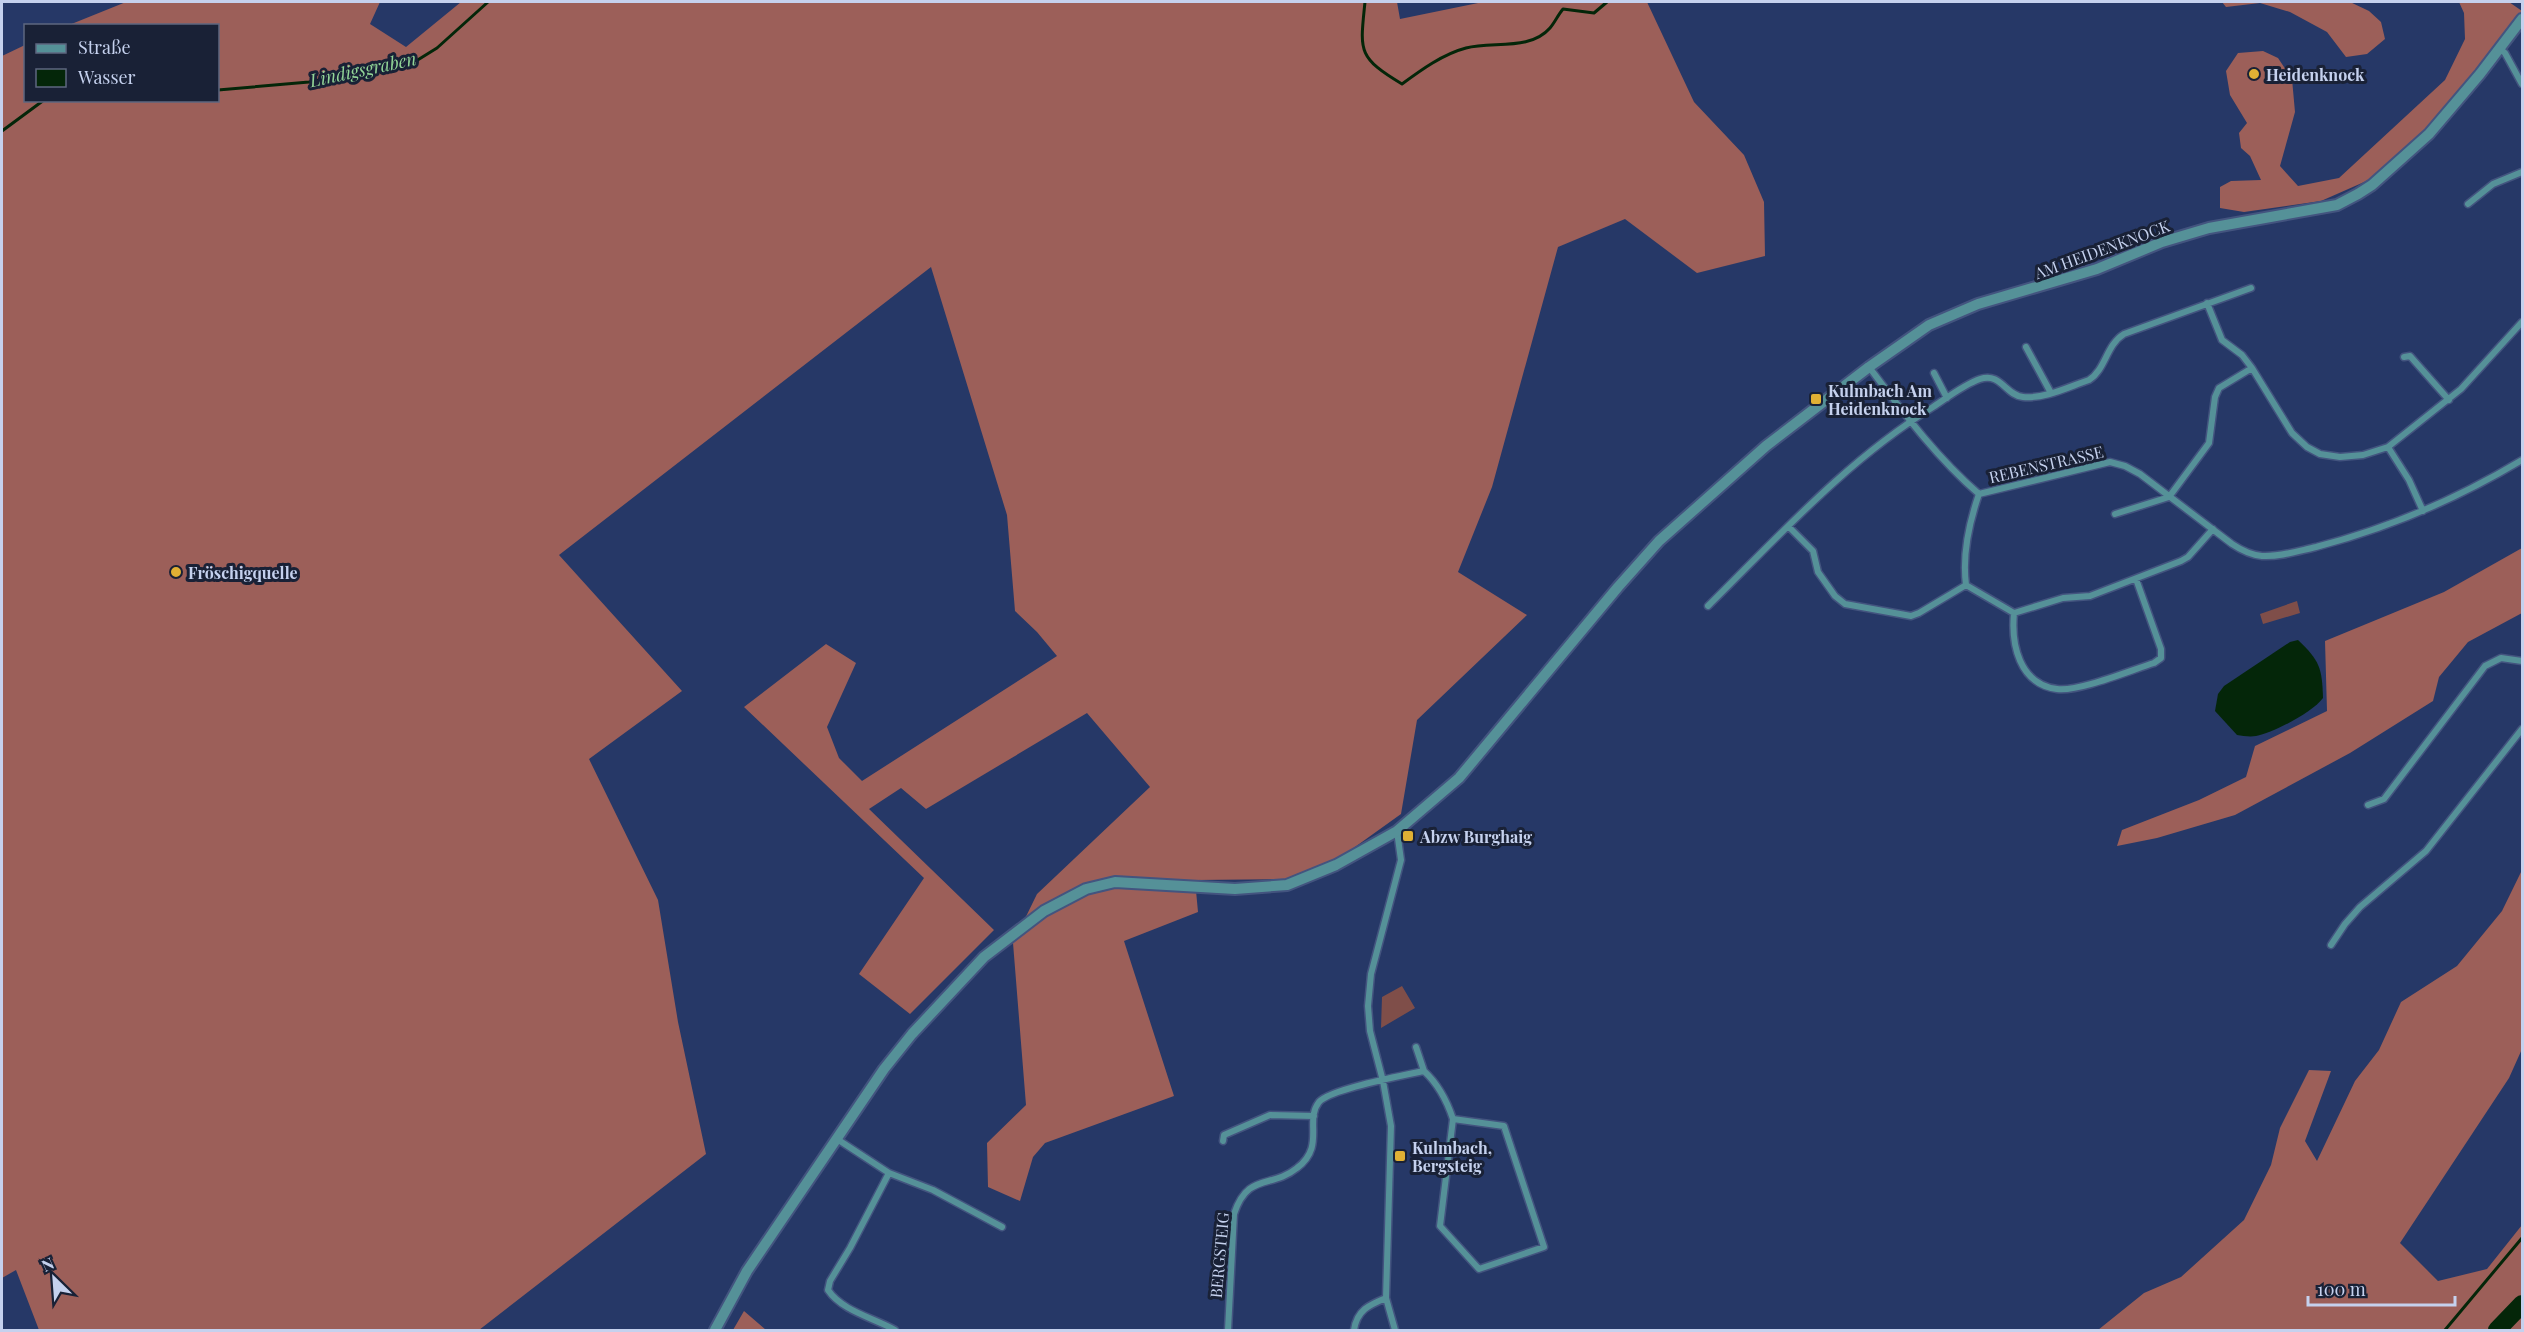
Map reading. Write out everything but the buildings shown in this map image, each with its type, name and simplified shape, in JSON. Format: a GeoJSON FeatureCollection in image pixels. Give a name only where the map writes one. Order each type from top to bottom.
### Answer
{"type":"FeatureCollection","features":[{"type":"Feature","properties":{"kind":"street","name":"AM HEIDENKNOCK"},"geometry":{"type":"LineString","coordinates":[[715,1330],[747,1271],[884,1069],[912,1034],[984,957],[1044,911],[1086,889],[1115,882],[1235,889],[1287,885],[1336,865],[1396,831],[1459,778],[1618,587],[1683,518],[1766,446],[1869,367],[1929,325],[1978,304],[2097,269],[2162,242],[2209,228],[2337,205],[2372,185],[2429,134],[2523,19]]}},
{"type":"Feature","properties":{"kind":"street"},"geometry":{"type":"LineString","coordinates":[[2499,48],[2505,53],[2523,84]]}},
{"type":"Feature","properties":{"kind":"street"},"geometry":{"type":"LineString","coordinates":[[2468,204],[2493,184],[2523,172]]}},
{"type":"Feature","properties":{"kind":"street"},"geometry":{"type":"LineString","coordinates":[[1708,606],[1841,473],[1910,421],[1974,381],[1988,377],[2000,382],[2020,397],[2051,393],[2096,376],[2113,344],[2124,334],[2250,288]]}},
{"type":"Feature","properties":{"kind":"street"},"geometry":{"type":"LineString","coordinates":[[2207,303],[2222,340],[2242,355],[2252,368],[2292,433],[2307,447],[2340,458],[2363,455],[2388,447],[2449,400],[2523,322]]}},
{"type":"Feature","properties":{"kind":"street"},"geometry":{"type":"LineString","coordinates":[[2026,347],[2051,393]]}},
{"type":"Feature","properties":{"kind":"street"},"geometry":{"type":"LineString","coordinates":[[2404,357],[2410,356],[2449,400]]}},
{"type":"Feature","properties":{"kind":"street","name":"REBENSTRASSE"},"geometry":{"type":"LineString","coordinates":[[1869,367],[1910,421],[1956,474],[1979,494],[2110,462],[2125,466],[2140,474],[2245,552],[2260,556],[2274,556],[2364,534],[2487,482],[2523,460]]}},
{"type":"Feature","properties":{"kind":"street"},"geometry":{"type":"LineString","coordinates":[[2115,514],[2169,497],[2209,443],[2215,397],[2219,388],[2252,368]]}},
{"type":"Feature","properties":{"kind":"street"},"geometry":{"type":"LineString","coordinates":[[1934,373],[1947,398]]}},
{"type":"Feature","properties":{"kind":"street"},"geometry":{"type":"LineString","coordinates":[[2388,447],[2409,480],[2423,511]]}},
{"type":"Feature","properties":{"kind":"street"},"geometry":{"type":"LineString","coordinates":[[1965,585],[1964,572],[1969,523],[1979,494]]}},
{"type":"Feature","properties":{"kind":"street"},"geometry":{"type":"LineString","coordinates":[[1788,526],[1813,551],[1821,579],[1845,604],[1911,616],[1965,585]]}},
{"type":"Feature","properties":{"kind":"street"},"geometry":{"type":"LineString","coordinates":[[1965,585],[2014,613],[2063,598],[2090,596],[2188,557],[2212,529]]}},
{"type":"Feature","properties":{"kind":"street"},"geometry":{"type":"LineString","coordinates":[[2014,613],[2014,650],[2020,663],[2028,673],[2050,687],[2058,690],[2073,688],[2154,663],[2161,658],[2162,649],[2136,579]]}},
{"type":"Feature","properties":{"kind":"street"},"geometry":{"type":"LineString","coordinates":[[2368,805],[2384,799],[2485,666],[2501,658],[2523,661]]}},
{"type":"Feature","properties":{"kind":"street"},"geometry":{"type":"LineString","coordinates":[[2331,945],[2345,924],[2360,908],[2426,851],[2523,729]]}},
{"type":"Feature","properties":{"kind":"street"},"geometry":{"type":"LineString","coordinates":[[1395,1330],[1386,1298],[1391,1126],[1383,1081],[1370,1031],[1368,1006],[1371,974],[1401,860],[1396,831]]}},
{"type":"Feature","properties":{"kind":"street"},"geometry":{"type":"LineString","coordinates":[[1416,1047],[1424,1071],[1432,1078],[1449,1107],[1453,1119],[1440,1226],[1479,1269],[1544,1247],[1504,1126],[1453,1119]]}},
{"type":"Feature","properties":{"kind":"street"},"geometry":{"type":"LineString","coordinates":[[1223,1141],[1224,1135],[1270,1115],[1314,1116],[1319,1102],[1332,1092],[1424,1071]]}},
{"type":"Feature","properties":{"kind":"street","name":"BERGSTEIG"},"geometry":{"type":"LineString","coordinates":[[1227,1330],[1234,1214],[1239,1199],[1253,1186],[1295,1170],[1304,1162],[1312,1152],[1315,1132],[1314,1116]]}},
{"type":"Feature","properties":{"kind":"street"},"geometry":{"type":"LineString","coordinates":[[837,1139],[889,1173],[933,1190],[1002,1227]]}},
{"type":"Feature","properties":{"kind":"street"},"geometry":{"type":"LineString","coordinates":[[889,1173],[830,1281],[828,1290],[833,1298],[853,1310],[895,1330]]}},
{"type":"Feature","properties":{"kind":"street"},"geometry":{"type":"LineString","coordinates":[[1354,1330],[1360,1312],[1366,1306],[1386,1298]]}},
{"type":"Feature","properties":{"kind":"shaded area"},"geometry":{"type":"Polygon","coordinates":[[[126,2],[380,2],[370,24],[406,47],[461,2],[1397,2],[1400,19],[1483,2],[1647,2],[1694,102],[1744,155],[1764,202],[1765,256],[1697,273],[1625,219],[1558,247],[1492,487],[1458,572],[1527,615],[1417,720],[1401,814],[1341,857],[1288,879],[1195,880],[1198,912],[1124,941],[1174,1096],[1045,1143],[1033,1157],[1020,1201],[988,1187],[987,1143],[1026,1105],[1013,943],[1037,894],[1150,787],[1087,713],[926,809],[901,788],[869,809],[994,930],[910,1014],[859,974],[924,878],[744,707],[826,644],[856,663],[827,727],[839,758],[862,781],[1057,656],[1015,611],[1007,515],[931,267],[559,555],[682,691],[589,759],[658,900],[678,1022],[706,1154],[479,1330],[39,1330],[16,1270],[2,1278],[2,56],[24,45],[24,102],[219,102],[219,24],[71,24],[126,2]]]}},
{"type":"Feature","properties":{"kind":"shaded area"},"geometry":{"type":"Polygon","coordinates":[[[2222,2],[2350,2],[2369,11],[2381,22],[2385,39],[2367,54],[2346,57],[2327,32],[2290,12],[2260,3],[2226,7],[2222,2]]]}},
{"type":"Feature","properties":{"kind":"shaded area"},"geometry":{"type":"Polygon","coordinates":[[[2459,2],[2509,2],[2522,11],[2522,23],[2429,134],[2371,179],[2321,201],[2244,212],[2220,208],[2220,187],[2231,181],[2261,180],[2250,156],[2241,148],[2239,133],[2247,123],[2230,95],[2226,71],[2238,53],[2263,51],[2278,58],[2292,79],[2295,112],[2280,166],[2298,186],[2339,178],[2445,80],[2465,39],[2464,13],[2459,2]]]}},
{"type":"Feature","properties":{"kind":"shaded area"},"geometry":{"type":"Polygon","coordinates":[[[2522,548],[2522,613],[2468,642],[2439,677],[2433,701],[2350,753],[2235,815],[2157,838],[2117,846],[2122,830],[2199,800],[2246,777],[2255,746],[2327,711],[2325,641],[2444,592],[2522,548]]]}},
{"type":"Feature","properties":{"kind":"shaded area"},"geometry":{"type":"Polygon","coordinates":[[[2297,601],[2300,613],[2263,624],[2260,614],[2297,601]]]}},
{"type":"Feature","properties":{"kind":"shaded area"},"geometry":{"type":"Polygon","coordinates":[[[2522,870],[2522,1049],[2509,1078],[2400,1243],[2438,1281],[2487,1269],[2522,1225],[2522,1330],[2098,1330],[2144,1293],[2181,1277],[2244,1220],[2271,1165],[2280,1128],[2309,1070],[2331,1071],[2305,1141],[2317,1161],[2355,1081],[2379,1050],[2401,1002],[2457,966],[2502,911],[2522,870]]]}},
{"type":"Feature","properties":{"kind":"shaded area"},"geometry":{"type":"Polygon","coordinates":[[[1402,986],[1415,1008],[1381,1028],[1382,997],[1402,986]]]}},
{"type":"Feature","properties":{"kind":"shaded area"},"geometry":{"type":"Polygon","coordinates":[[[744,1311],[766,1330],[733,1330],[744,1311]]]}},
{"type":"Feature","properties":{"kind":"water"},"geometry":{"type":"Polygon","coordinates":[[[2298,640],[2318,666],[2322,679],[2323,698],[2302,715],[2272,731],[2254,736],[2237,735],[2215,711],[2218,694],[2224,686],[2290,642],[2298,640]]]}},
{"type":"Feature","properties":{"kind":"waterway","name":"Lindigsgraben"},"geometry":{"type":"LineString","coordinates":[[219,90],[309,82],[416,61],[437,48],[488,2]]}},
{"type":"Feature","properties":{"kind":"waterway"},"geometry":{"type":"LineString","coordinates":[[1365,2],[1362,32],[1365,51],[1377,67],[1402,84],[1449,54],[1477,46],[1522,43],[1532,40],[1550,28],[1563,9],[1594,13],[1607,2]]}},
{"type":"Feature","properties":{"kind":"waterway","name":"Lindigsgraben"},"geometry":{"type":"LineString","coordinates":[[2,131],[41,102]]}},
{"type":"Feature","properties":{"kind":"waterway"},"geometry":{"type":"LineString","coordinates":[[2445,1330],[2522,1238]]}},
{"type":"Feature","properties":{"kind":"waterway"},"geometry":{"type":"LineString","coordinates":[[2497,1330],[2522,1304]]}},
{"type":"Feature","properties":{"kind":"place","name":"Heidenknock"},"geometry":{"type":"Point","coordinates":[2254,74]}},
{"type":"Feature","properties":{"kind":"place","name":"Kulmbach Am Heidenknock"},"geometry":{"type":"Point","coordinates":[1816,399]}},
{"type":"Feature","properties":{"kind":"place","name":"Fröschigquelle"},"geometry":{"type":"Point","coordinates":[176,572]}},
{"type":"Feature","properties":{"kind":"place","name":"Abzw Burghaig"},"geometry":{"type":"Point","coordinates":[1408,836]}},
{"type":"Feature","properties":{"kind":"place","name":"Kulmbach, Bergsteig"},"geometry":{"type":"Point","coordinates":[1400,1156]}}]}
